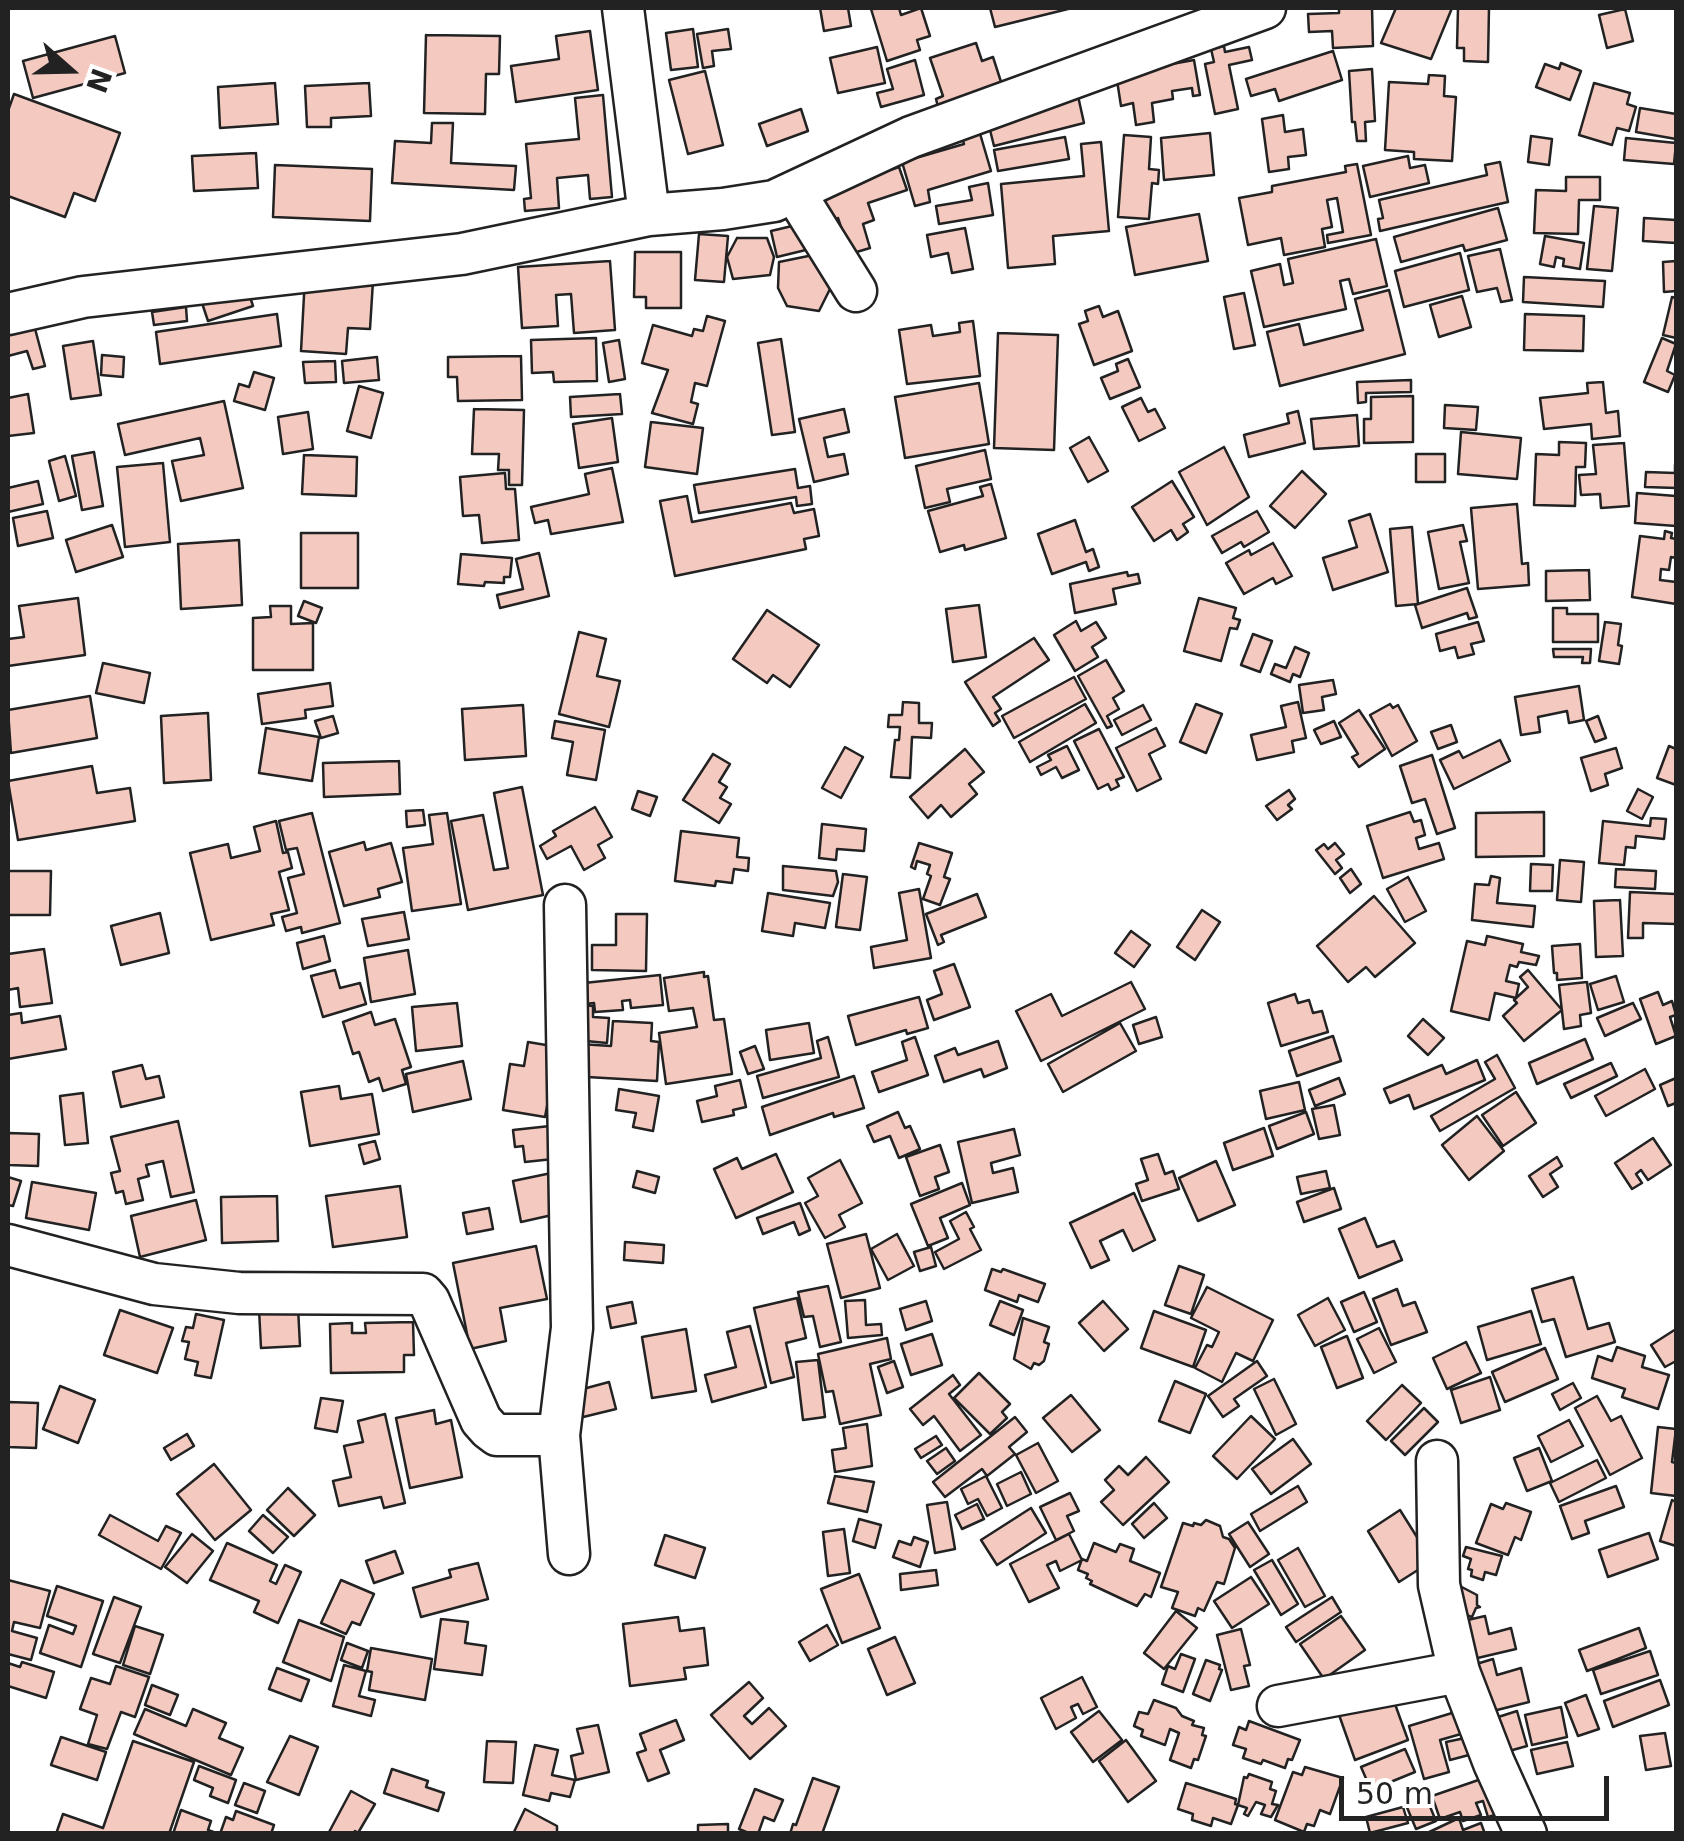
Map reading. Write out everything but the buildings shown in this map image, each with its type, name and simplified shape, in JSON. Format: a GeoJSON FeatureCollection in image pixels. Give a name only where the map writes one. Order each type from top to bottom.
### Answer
{"type":"FeatureCollection","features":[{"type":"Feature","properties":{"kind":"street"},"geometry":{"type":"LineString","coordinates":[[623,8],[649,214]]}},
{"type":"Feature","properties":{"kind":"street"},"geometry":{"type":"LineString","coordinates":[[8,314],[83,296],[462,254],[649,214],[748,206],[795,192],[911,137],[1265,8]]}},
{"type":"Feature","properties":{"kind":"street"},"geometry":{"type":"LineString","coordinates":[[795,192],[856,291]]}},
{"type":"Feature","properties":{"kind":"street"},"geometry":{"type":"LineString","coordinates":[[565,905],[572,1310],[559,1435],[569,1554]]}},
{"type":"Feature","properties":{"kind":"street"},"geometry":{"type":"LineString","coordinates":[[8,1245],[154,1284],[239,1292],[423,1294],[489,1430],[498,1435],[559,1435]]}},
{"type":"Feature","properties":{"kind":"street"},"geometry":{"type":"LineString","coordinates":[[1437,1461],[1439,1586],[1460,1672],[1526,1834]]}},
{"type":"Feature","properties":{"kind":"street"},"geometry":{"type":"LineString","coordinates":[[1278,1706],[1460,1672]]}}]}
